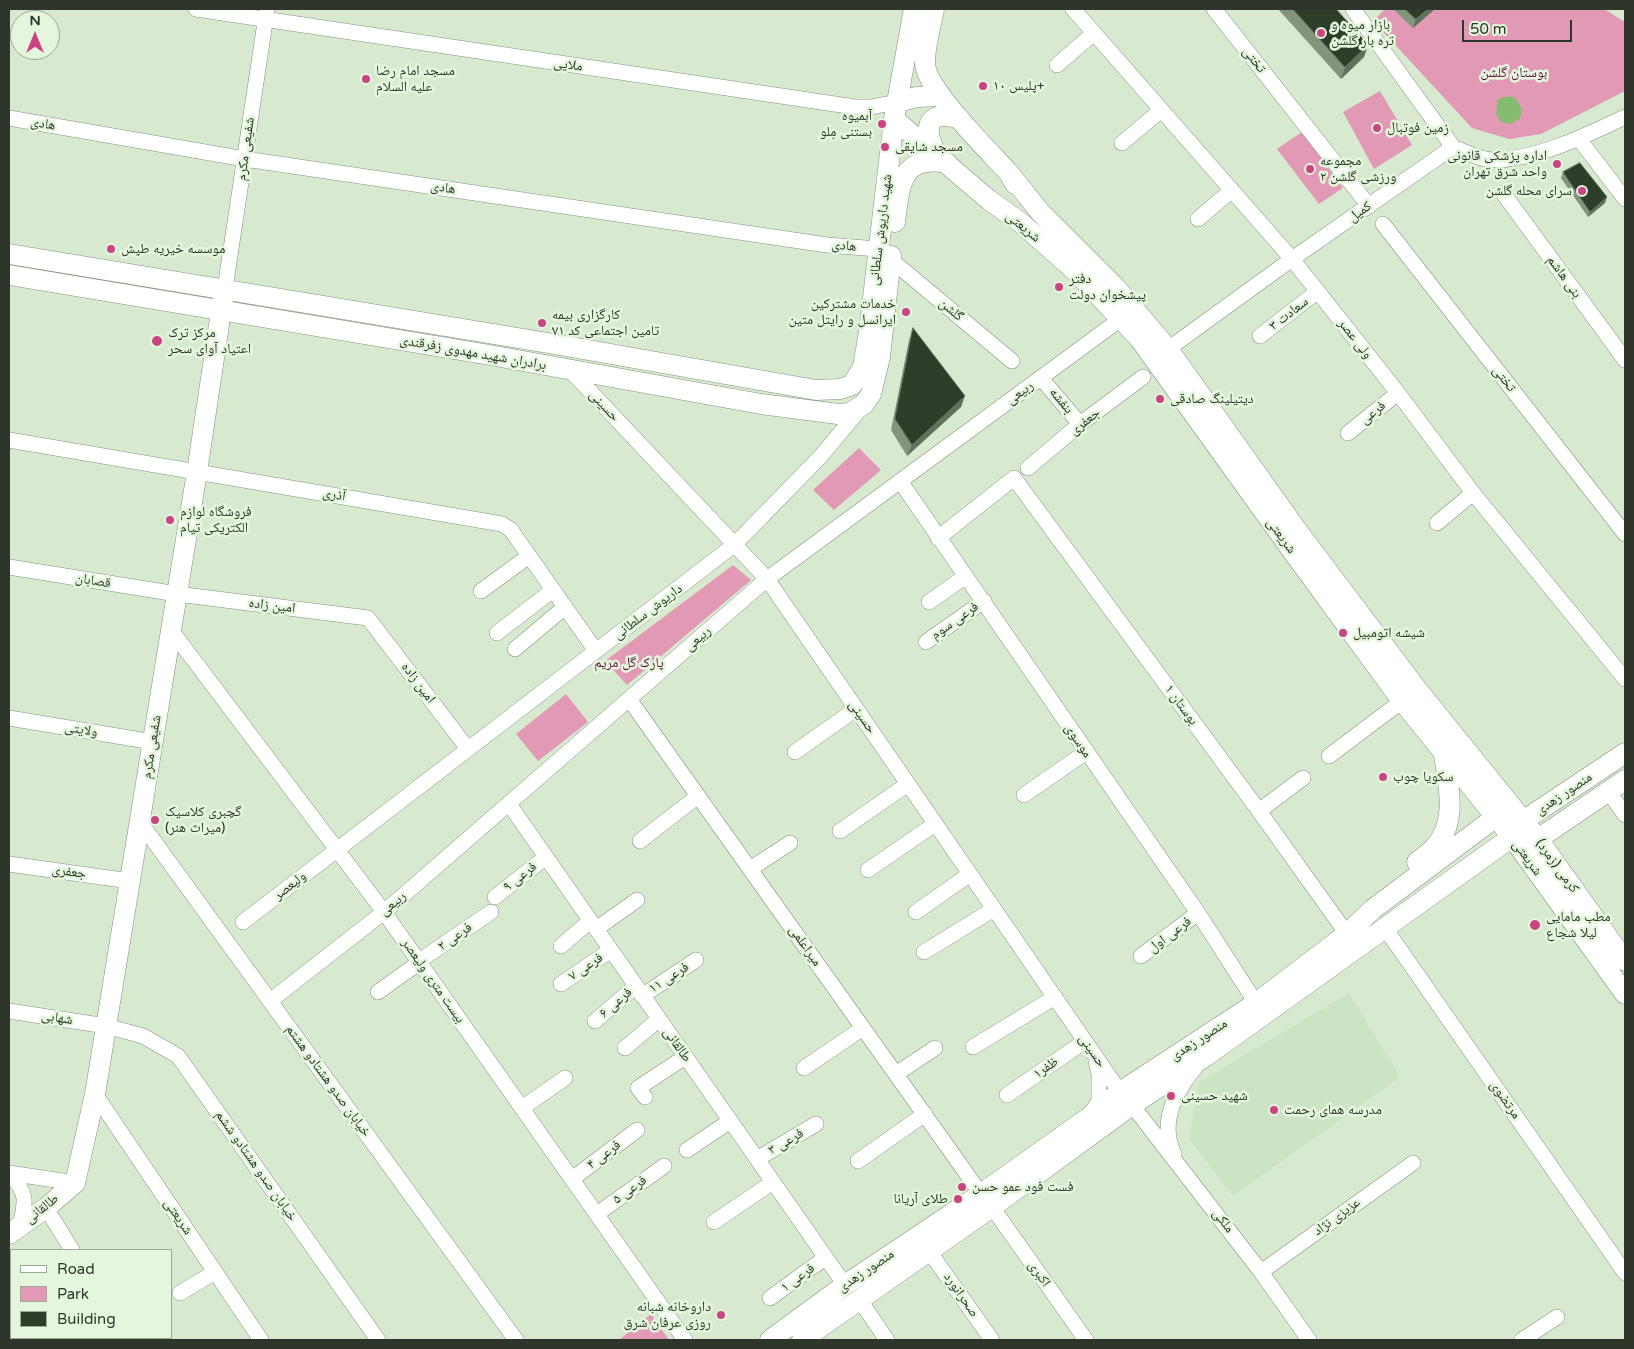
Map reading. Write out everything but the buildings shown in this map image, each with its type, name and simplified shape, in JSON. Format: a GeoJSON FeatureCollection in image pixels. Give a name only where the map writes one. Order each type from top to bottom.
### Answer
{"type":"FeatureCollection","features":[{"type":"Feature","properties":{"kind":"main road","name":"شهید داریوش سلطانی"},"geometry":{"type":"LineString","coordinates":[[876,333],[896,110],[914,9]]}},
{"type":"Feature","properties":{"kind":"main road","name":"شریعتی"},"geometry":{"type":"LineString","coordinates":[[934,9],[924,63],[929,79],[940,96],[1009,173],[1040,212],[1116,288],[1168,349],[1296,529],[1416,688],[1518,829],[1625,994]]}},
{"type":"Feature","properties":{"kind":"main road","name":"ملایی"},"geometry":{"type":"LineString","coordinates":[[896,110],[917,97],[940,96]]}},
{"type":"Feature","properties":{"kind":"main road","name":"شریعتی"},"geometry":{"type":"LineString","coordinates":[[896,110],[942,159],[989,200],[1020,222],[1072,268],[1122,318],[1158,363],[1292,552],[1402,701],[1496,818]]}},
{"type":"Feature","properties":{"kind":"main road"},"geometry":{"type":"LineString","coordinates":[[942,159],[930,144],[929,125],[935,118],[944,116],[960,118]]}},
{"type":"Feature","properties":{"kind":"main road","name":"شهید داریوش سلطانی"},"geometry":{"type":"LineString","coordinates":[[884,253],[904,178],[911,167],[926,161],[942,159]]}},
{"type":"Feature","properties":{"kind":"main road"},"geometry":{"type":"LineString","coordinates":[[989,200],[996,205],[1007,204],[1013,199],[1016,192],[1015,184],[1009,173]]}},
{"type":"Feature","properties":{"kind":"main road","name":"برادران شهید مهدوی زفرقندی"},"geometry":{"type":"LineString","coordinates":[[9,254],[554,344],[816,390],[840,389],[852,385],[863,367],[876,333]]}},
{"type":"Feature","properties":{"kind":"main road","name":"برادران شهید مهدوی زفرقندی"},"geometry":{"type":"LineString","coordinates":[[9,275],[761,404],[838,414],[850,413],[864,404]]}},
{"type":"Feature","properties":{"kind":"main road","name":"شفیعی مکرم"},"geometry":{"type":"LineString","coordinates":[[75,1182],[95,1094],[197,472],[225,289]]}},
{"type":"Feature","properties":{"kind":"main road"},"geometry":{"type":"LineString","coordinates":[[864,404],[871,394],[880,357],[876,333]]}},
{"type":"Feature","properties":{"kind":"main road"},"geometry":{"type":"LineString","coordinates":[[554,344],[570,370]]}},
{"type":"Feature","properties":{"kind":"main road"},"geometry":{"type":"LineString","coordinates":[[1373,909],[1384,890],[1434,848],[1446,829],[1450,810],[1444,753]]}},
{"type":"Feature","properties":{"kind":"main road","name":"منصور زهدی"},"geometry":{"type":"LineString","coordinates":[[802,1340],[930,1251],[986,1201],[1088,1118],[1206,1056],[1625,753]]}},
{"type":"Feature","properties":{"kind":"main road","name":"منصور زهدی"},"geometry":{"type":"LineString","coordinates":[[1538,840],[1625,780]]}},
{"type":"Feature","properties":{"kind":"main road","name":"منصور زهدی"},"geometry":{"type":"LineString","coordinates":[[770,1340],[845,1286],[986,1201],[1256,1003],[1347,934],[1373,909],[1496,818],[1514,816],[1518,829]]}},
{"type":"Feature","properties":{"kind":"main road","name":"کرمی (زمرد)"},"geometry":{"type":"LineString","coordinates":[[1518,829],[1538,840],[1625,961]]}},
{"type":"Feature","properties":{"kind":"main road","name":"طالقانی"},"geometry":{"type":"LineString","coordinates":[[14,1230],[46,1208],[75,1182]]}},
{"type":"Feature","properties":{"kind":"street","name":"ملایی"},"geometry":{"type":"LineString","coordinates":[[196,9],[266,14],[855,107],[896,110]]}},
{"type":"Feature","properties":{"kind":"street","name":"ولی عصر"},"geometry":{"type":"LineString","coordinates":[[1073,9],[1292,259],[1398,393],[1473,493],[1625,679]]}},
{"type":"Feature","properties":{"kind":"street","name":"تختی"},"geometry":{"type":"LineString","coordinates":[[1214,9],[1369,206]]}},
{"type":"Feature","properties":{"kind":"street"},"geometry":{"type":"LineString","coordinates":[[1353,9],[1453,147],[1475,156],[1496,160],[1536,154],[1579,139],[1625,117]]}},
{"type":"Feature","properties":{"kind":"street","name":"شفیعی مکرم"},"geometry":{"type":"LineString","coordinates":[[225,289],[266,14]]}},
{"type":"Feature","properties":{"kind":"street"},"geometry":{"type":"LineString","coordinates":[[1057,65],[1094,33]]}},
{"type":"Feature","properties":{"kind":"street"},"geometry":{"type":"LineString","coordinates":[[1122,144],[1160,110]]}},
{"type":"Feature","properties":{"kind":"street","name":"هادی"},"geometry":{"type":"LineString","coordinates":[[9,118],[245,159],[884,253]]}},
{"type":"Feature","properties":{"kind":"street"},"geometry":{"type":"LineString","coordinates":[[1579,139],[1625,199]]}},
{"type":"Feature","properties":{"kind":"street","name":"کمیل"},"geometry":{"type":"LineString","coordinates":[[1168,349],[1292,259],[1453,147]]}},
{"type":"Feature","properties":{"kind":"street"},"geometry":{"type":"LineString","coordinates":[[1198,219],[1232,190]]}},
{"type":"Feature","properties":{"kind":"street","name":"بنی هاشم"},"geometry":{"type":"LineString","coordinates":[[1503,193],[1625,360]]}},
{"type":"Feature","properties":{"kind":"street","name":"تختی"},"geometry":{"type":"LineString","coordinates":[[1383,224],[1625,534]]}},
{"type":"Feature","properties":{"kind":"street","name":"گلشن"},"geometry":{"type":"LineString","coordinates":[[884,253],[1012,361]]}},
{"type":"Feature","properties":{"kind":"street","name":"سعادت ۳"},"geometry":{"type":"LineString","coordinates":[[1260,336],[1318,292]]}},
{"type":"Feature","properties":{"kind":"street","name":"ربیعی"},"geometry":{"type":"LineString","coordinates":[[270,1001],[384,912],[767,579],[1122,318]]}},
{"type":"Feature","properties":{"kind":"street","name":"حسینی"},"geometry":{"type":"LineString","coordinates":[[570,370],[767,579],[1126,1099]]}},
{"type":"Feature","properties":{"kind":"street","name":"جعفری"},"geometry":{"type":"LineString","coordinates":[[1028,468],[1080,424],[1143,377]]}},
{"type":"Feature","properties":{"kind":"street","name":"بنفشه"},"geometry":{"type":"LineString","coordinates":[[1041,378],[1080,424]]}},
{"type":"Feature","properties":{"kind":"street","name":"فرعی"},"geometry":{"type":"LineString","coordinates":[[1348,433],[1398,393]]}},
{"type":"Feature","properties":{"kind":"street","name":"داریوش سلطانی"},"geometry":{"type":"LineString","coordinates":[[337,850],[734,545],[821,456],[864,404]]}},
{"type":"Feature","properties":{"kind":"street","name":"آذری"},"geometry":{"type":"LineString","coordinates":[[9,440],[502,524],[511,530],[596,651]]}},
{"type":"Feature","properties":{"kind":"street","name":"بوستان ۱"},"geometry":{"type":"LineString","coordinates":[[938,538],[1014,478],[1347,934]]}},
{"type":"Feature","properties":{"kind":"street","name":"موسوی"},"geometry":{"type":"LineString","coordinates":[[900,481],[1198,913],[1256,1003]]}},
{"type":"Feature","properties":{"kind":"street"},"geometry":{"type":"LineString","coordinates":[[1437,523],[1473,493]]}},
{"type":"Feature","properties":{"kind":"street"},"geometry":{"type":"LineString","coordinates":[[481,591],[529,556]]}},
{"type":"Feature","properties":{"kind":"street","name":"قصابان"},"geometry":{"type":"LineString","coordinates":[[9,567],[177,594]]}},
{"type":"Feature","properties":{"kind":"street"},"geometry":{"type":"LineString","coordinates":[[930,602],[966,576]]}},
{"type":"Feature","properties":{"kind":"street"},"geometry":{"type":"LineString","coordinates":[[497,633],[553,590]]}},
{"type":"Feature","properties":{"kind":"street","name":"امين زاده"},"geometry":{"type":"LineString","coordinates":[[177,594],[368,618]]}},
{"type":"Feature","properties":{"kind":"street","name":"فرعی سوم"},"geometry":{"type":"LineString","coordinates":[[926,642],[984,601]]}},
{"type":"Feature","properties":{"kind":"street"},"geometry":{"type":"LineString","coordinates":[[514,649],[565,607]]}},
{"type":"Feature","properties":{"kind":"street","name":"امین زاده"},"geometry":{"type":"LineString","coordinates":[[368,618],[468,750]]}},
{"type":"Feature","properties":{"kind":"street","name":"بیست متری ولیعصر"},"geometry":{"type":"LineString","coordinates":[[171,630],[384,912],[685,1340]]}},
{"type":"Feature","properties":{"kind":"street","name":"میراعلمی"},"geometry":{"type":"LineString","coordinates":[[629,699],[986,1201]]}},
{"type":"Feature","properties":{"kind":"street"},"geometry":{"type":"LineString","coordinates":[[1329,756],[1402,701]]}},
{"type":"Feature","properties":{"kind":"street"},"geometry":{"type":"LineString","coordinates":[[795,752],[856,709]]}},
{"type":"Feature","properties":{"kind":"street","name":"ولایتی"},"geometry":{"type":"LineString","coordinates":[[9,718],[153,742]]}},
{"type":"Feature","properties":{"kind":"street"},"geometry":{"type":"LineString","coordinates":[[1024,795],[1086,752]]}},
{"type":"Feature","properties":{"kind":"street"},"geometry":{"type":"LineString","coordinates":[[1259,811],[1304,778]]}},
{"type":"Feature","properties":{"kind":"street"},"geometry":{"type":"LineString","coordinates":[[840,831],[908,784]]}},
{"type":"Feature","properties":{"kind":"street"},"geometry":{"type":"LineString","coordinates":[[1608,791],[1625,815]]}},
{"type":"Feature","properties":{"kind":"street"},"geometry":{"type":"LineString","coordinates":[[640,841],[698,796]]}},
{"type":"Feature","properties":{"kind":"street","name":"طالقانی"},"geometry":{"type":"LineString","coordinates":[[509,804],[845,1286]]}},
{"type":"Feature","properties":{"kind":"street","name":"خیابان صدو هشتادو هشتم"},"geometry":{"type":"LineString","coordinates":[[140,822],[516,1340]]}},
{"type":"Feature","properties":{"kind":"street"},"geometry":{"type":"LineString","coordinates":[[868,870],[936,824]]}},
{"type":"Feature","properties":{"kind":"street"},"geometry":{"type":"LineString","coordinates":[[750,869],[790,843]]}},
{"type":"Feature","properties":{"kind":"street","name":"ولیعصر"},"geometry":{"type":"LineString","coordinates":[[243,922],[337,850]]}},
{"type":"Feature","properties":{"kind":"street","name":"فرعی ۹"},"geometry":{"type":"LineString","coordinates":[[495,896],[546,856]]}},
{"type":"Feature","properties":{"kind":"street","name":"جعفری"},"geometry":{"type":"LineString","coordinates":[[9,864],[130,881]]}},
{"type":"Feature","properties":{"kind":"street"},"geometry":{"type":"LineString","coordinates":[[916,912],[970,874]]}},
{"type":"Feature","properties":{"kind":"street"},"geometry":{"type":"LineString","coordinates":[[561,946],[637,900]]}},
{"type":"Feature","properties":{"kind":"street"},"geometry":{"type":"LineString","coordinates":[[924,952],[994,909]]}},
{"type":"Feature","properties":{"kind":"street","name":"فرعی ۲"},"geometry":{"type":"LineString","coordinates":[[420,962],[491,912]]}},
{"type":"Feature","properties":{"kind":"street","name":"فرعی اول"},"geometry":{"type":"LineString","coordinates":[[1141,956],[1198,913]]}},
{"type":"Feature","properties":{"kind":"street","name":"مرتضوی"},"geometry":{"type":"LineString","coordinates":[[1385,928],[1625,1273]]}},
{"type":"Feature","properties":{"kind":"street","name":"فرعی ۷"},"geometry":{"type":"LineString","coordinates":[[561,984],[611,950]]}},
{"type":"Feature","properties":{"kind":"street","name":"فرعی ۱۱"},"geometry":{"type":"LineString","coordinates":[[639,991],[696,960]]}},
{"type":"Feature","properties":{"kind":"street"},"geometry":{"type":"LineString","coordinates":[[378,992],[420,962]]}},
{"type":"Feature","properties":{"kind":"street","name":"فرعی ۶"},"geometry":{"type":"LineString","coordinates":[[596,1021],[639,991]]}},
{"type":"Feature","properties":{"kind":"street"},"geometry":{"type":"LineString","coordinates":[[973,1047],[1054,997]]}},
{"type":"Feature","properties":{"kind":"street","name":"شهابی"},"geometry":{"type":"LineString","coordinates":[[9,1011],[106,1026]]}},
{"type":"Feature","properties":{"kind":"street"},"geometry":{"type":"LineString","coordinates":[[625,1048],[659,1019]]}},
{"type":"Feature","properties":{"kind":"street","name":"خیابان صدو هشتادو ششم"},"geometry":{"type":"LineString","coordinates":[[106,1026],[143,1036],[178,1056],[378,1340]]}},
{"type":"Feature","properties":{"kind":"street"},"geometry":{"type":"LineString","coordinates":[[804,1068],[863,1028]]}},
{"type":"Feature","properties":{"kind":"street","name":"ظفر۱"},"geometry":{"type":"LineString","coordinates":[[1007,1095],[1085,1041]]}},
{"type":"Feature","properties":{"kind":"street"},"geometry":{"type":"LineString","coordinates":[[896,1074],[935,1048]]}},
{"type":"Feature","properties":{"kind":"street"},"geometry":{"type":"LineString","coordinates":[[1088,1118],[1099,1101],[1100,1073],[1094,1054]]}},
{"type":"Feature","properties":{"kind":"street"},"geometry":{"type":"LineString","coordinates":[[1179,1164],[1170,1146],[1168,1126],[1172,1105],[1182,1084],[1206,1056]]}},
{"type":"Feature","properties":{"kind":"street"},"geometry":{"type":"LineString","coordinates":[[645,1097],[638,1088],[685,1057]]}},
{"type":"Feature","properties":{"kind":"street"},"geometry":{"type":"LineString","coordinates":[[522,1108],[565,1078]]}},
{"type":"Feature","properties":{"kind":"street","name":"شریعتی"},"geometry":{"type":"LineString","coordinates":[[95,1094],[261,1340]]}},
{"type":"Feature","properties":{"kind":"street","name":"ملکی"},"geometry":{"type":"LineString","coordinates":[[1126,1099],[1179,1164],[1261,1272],[1309,1340]]}},
{"type":"Feature","properties":{"kind":"street"},"geometry":{"type":"LineString","coordinates":[[858,1161],[924,1114]]}},
{"type":"Feature","properties":{"kind":"street"},"geometry":{"type":"LineString","coordinates":[[687,1150],[730,1121]]}},
{"type":"Feature","properties":{"kind":"street","name":"فرعی ۳"},"geometry":{"type":"LineString","coordinates":[[756,1159],[816,1124]]}},
{"type":"Feature","properties":{"kind":"street","name":"فرعی ۴"},"geometry":{"type":"LineString","coordinates":[[572,1179],[637,1130]]}},
{"type":"Feature","properties":{"kind":"street","name":"عزیزی نژاد"},"geometry":{"type":"LineString","coordinates":[[1261,1272],[1413,1163]]}},
{"type":"Feature","properties":{"kind":"street","name":"فرعی ۵"},"geometry":{"type":"LineString","coordinates":[[597,1214],[664,1166]]}},
{"type":"Feature","properties":{"kind":"street"},"geometry":{"type":"LineString","coordinates":[[9,1172],[75,1182]]}},
{"type":"Feature","properties":{"kind":"street"},"geometry":{"type":"LineString","coordinates":[[9,1172],[22,1187],[25,1204],[14,1230]]}},
{"type":"Feature","properties":{"kind":"street"},"geometry":{"type":"LineString","coordinates":[[714,1222],[773,1182]]}},
{"type":"Feature","properties":{"kind":"street","name":"اکبری"},"geometry":{"type":"LineString","coordinates":[[986,1201],[1086,1340]]}},
{"type":"Feature","properties":{"kind":"street"},"geometry":{"type":"LineString","coordinates":[[46,1208],[71,1249]]}},
{"type":"Feature","properties":{"kind":"street","name":"صحرانورد"},"geometry":{"type":"LineString","coordinates":[[930,1251],[992,1340]]}},
{"type":"Feature","properties":{"kind":"street","name":"فرعی ۱"},"geometry":{"type":"LineString","coordinates":[[770,1298],[825,1258]]}},
{"type":"Feature","properties":{"kind":"street"},"geometry":{"type":"LineString","coordinates":[[180,1293],[215,1272]]}},
{"type":"Feature","properties":{"kind":"street"},"geometry":{"type":"LineString","coordinates":[[859,1299],[887,1340]]}},
{"type":"Feature","properties":{"kind":"street"},"geometry":{"type":"LineString","coordinates":[[1522,1340],[1557,1317]]}},
{"type":"Feature","properties":{"kind":"shaded area"},"geometry":{"type":"Polygon","coordinates":[[[1510,96],[1516,99],[1522,109],[1520,118],[1511,124],[1501,122],[1496,114],[1498,99],[1510,96]]]}},
{"type":"Feature","properties":{"kind":"shaded area","name":"مدرسه همای رحمت"},"geometry":{"type":"Polygon","coordinates":[[[1349,993],[1400,1077],[1233,1196],[1189,1139],[1199,1082],[1349,993]]]}},
{"type":"Feature","properties":{"kind":"green space","name":"بوستان گلشن"},"geometry":{"type":"Polygon","coordinates":[[[1385,9],[1604,9],[1625,22],[1625,91],[1541,134],[1509,139],[1472,128],[1373,21],[1385,9]]]}},
{"type":"Feature","properties":{"kind":"green space","name":"زمین فوتبال"},"geometry":{"type":"Polygon","coordinates":[[[1380,91],[1412,145],[1374,169],[1343,112],[1380,91]]]}},
{"type":"Feature","properties":{"kind":"green space","name":"مجموعه ورزشی گلشن ۲"},"geometry":{"type":"Polygon","coordinates":[[[1302,132],[1343,188],[1319,204],[1277,149],[1302,132]]]}},
{"type":"Feature","properties":{"kind":"green space"},"geometry":{"type":"Polygon","coordinates":[[[859,448],[881,470],[834,510],[813,490],[859,448]]]}},
{"type":"Feature","properties":{"kind":"green space","name":"پارک گل مریم"},"geometry":{"type":"Polygon","coordinates":[[[733,565],[751,580],[627,685],[605,661],[733,565]]]}},
{"type":"Feature","properties":{"kind":"green space"},"geometry":{"type":"Polygon","coordinates":[[[566,694],[588,722],[538,761],[516,734],[566,694]]]}},
{"type":"Feature","properties":{"kind":"green space"},"geometry":{"type":"Polygon","coordinates":[[[651,1314],[669,1340],[619,1340],[651,1314]]]}},
{"type":"Feature","properties":{"kind":"place","name":"بازار میوه و تره بار گلشن"},"geometry":{"type":"Point","coordinates":[1321,33]}},
{"type":"Feature","properties":{"kind":"place","name":"مسجد امام رضا علیه السلام"},"geometry":{"type":"Point","coordinates":[366,79]}},
{"type":"Feature","properties":{"kind":"place","name":"پلیس ۱۰+"},"geometry":{"type":"Point","coordinates":[983,86]}},
{"type":"Feature","properties":{"kind":"place","name":"آبمیوه بستنی مِلو"},"geometry":{"type":"Point","coordinates":[882,124]}},
{"type":"Feature","properties":{"kind":"place","name":"زمین فوتبال"},"geometry":{"type":"Point","coordinates":[1377,128]}},
{"type":"Feature","properties":{"kind":"place","name":"مسجد شایقی"},"geometry":{"type":"Point","coordinates":[885,147]}},
{"type":"Feature","properties":{"kind":"place","name":"اداره پزشكی قانونی واحد شرق تهران"},"geometry":{"type":"Point","coordinates":[1557,164]}},
{"type":"Feature","properties":{"kind":"place","name":"مجموعه ورزشی گلشن ۲"},"geometry":{"type":"Point","coordinates":[1310,169]}},
{"type":"Feature","properties":{"kind":"place","name":"سرای محله گلشن"},"geometry":{"type":"Point","coordinates":[1582,191]}},
{"type":"Feature","properties":{"kind":"place","name":"موسسه خیریه طپش"},"geometry":{"type":"Point","coordinates":[111,249]}},
{"type":"Feature","properties":{"kind":"place","name":"دفتر پیشخوان دولت"},"geometry":{"type":"Point","coordinates":[1059,287]}},
{"type":"Feature","properties":{"kind":"place","name":"خدمات مشترکین ایرانسل و رایتل متین"},"geometry":{"type":"Point","coordinates":[906,312]}},
{"type":"Feature","properties":{"kind":"place","name":"کارگزاری بیمه تامین اجتماعی کد ۷۱"},"geometry":{"type":"Point","coordinates":[542,323]}},
{"type":"Feature","properties":{"kind":"place","name":"مرکز ترک اعتیاد آوای سحر"},"geometry":{"type":"Point","coordinates":[157,341]}},
{"type":"Feature","properties":{"kind":"place","name":"دیتیلینگ صادقی"},"geometry":{"type":"Point","coordinates":[1160,399]}},
{"type":"Feature","properties":{"kind":"place","name":"فروشگاه لوازم الکتریکی تیام"},"geometry":{"type":"Point","coordinates":[170,520]}},
{"type":"Feature","properties":{"kind":"place","name":"شیشه اتومبیل"},"geometry":{"type":"Point","coordinates":[1343,633]}},
{"type":"Feature","properties":{"kind":"place","name":"سکویا چوب"},"geometry":{"type":"Point","coordinates":[1383,777]}},
{"type":"Feature","properties":{"kind":"place","name":"گچبری کلاسیک (میراث هنر)"},"geometry":{"type":"Point","coordinates":[155,820]}},
{"type":"Feature","properties":{"kind":"place","name":"مطب مامایی لیلا شجاع"},"geometry":{"type":"Point","coordinates":[1535,925]}},
{"type":"Feature","properties":{"kind":"place","name":"شهید حسینی"},"geometry":{"type":"Point","coordinates":[1171,1096]}},
{"type":"Feature","properties":{"kind":"place","name":"مدرسه همای رحمت"},"geometry":{"type":"Point","coordinates":[1274,1110]}},
{"type":"Feature","properties":{"kind":"place","name":"فست فود عمو حسن"},"geometry":{"type":"Point","coordinates":[962,1187]}},
{"type":"Feature","properties":{"kind":"place","name":"طلای آریانا"},"geometry":{"type":"Point","coordinates":[958,1199]}},
{"type":"Feature","properties":{"kind":"place","name":"داروخانه شبانه روزی عرفان شرق"},"geometry":{"type":"Point","coordinates":[721,1315]}}]}
